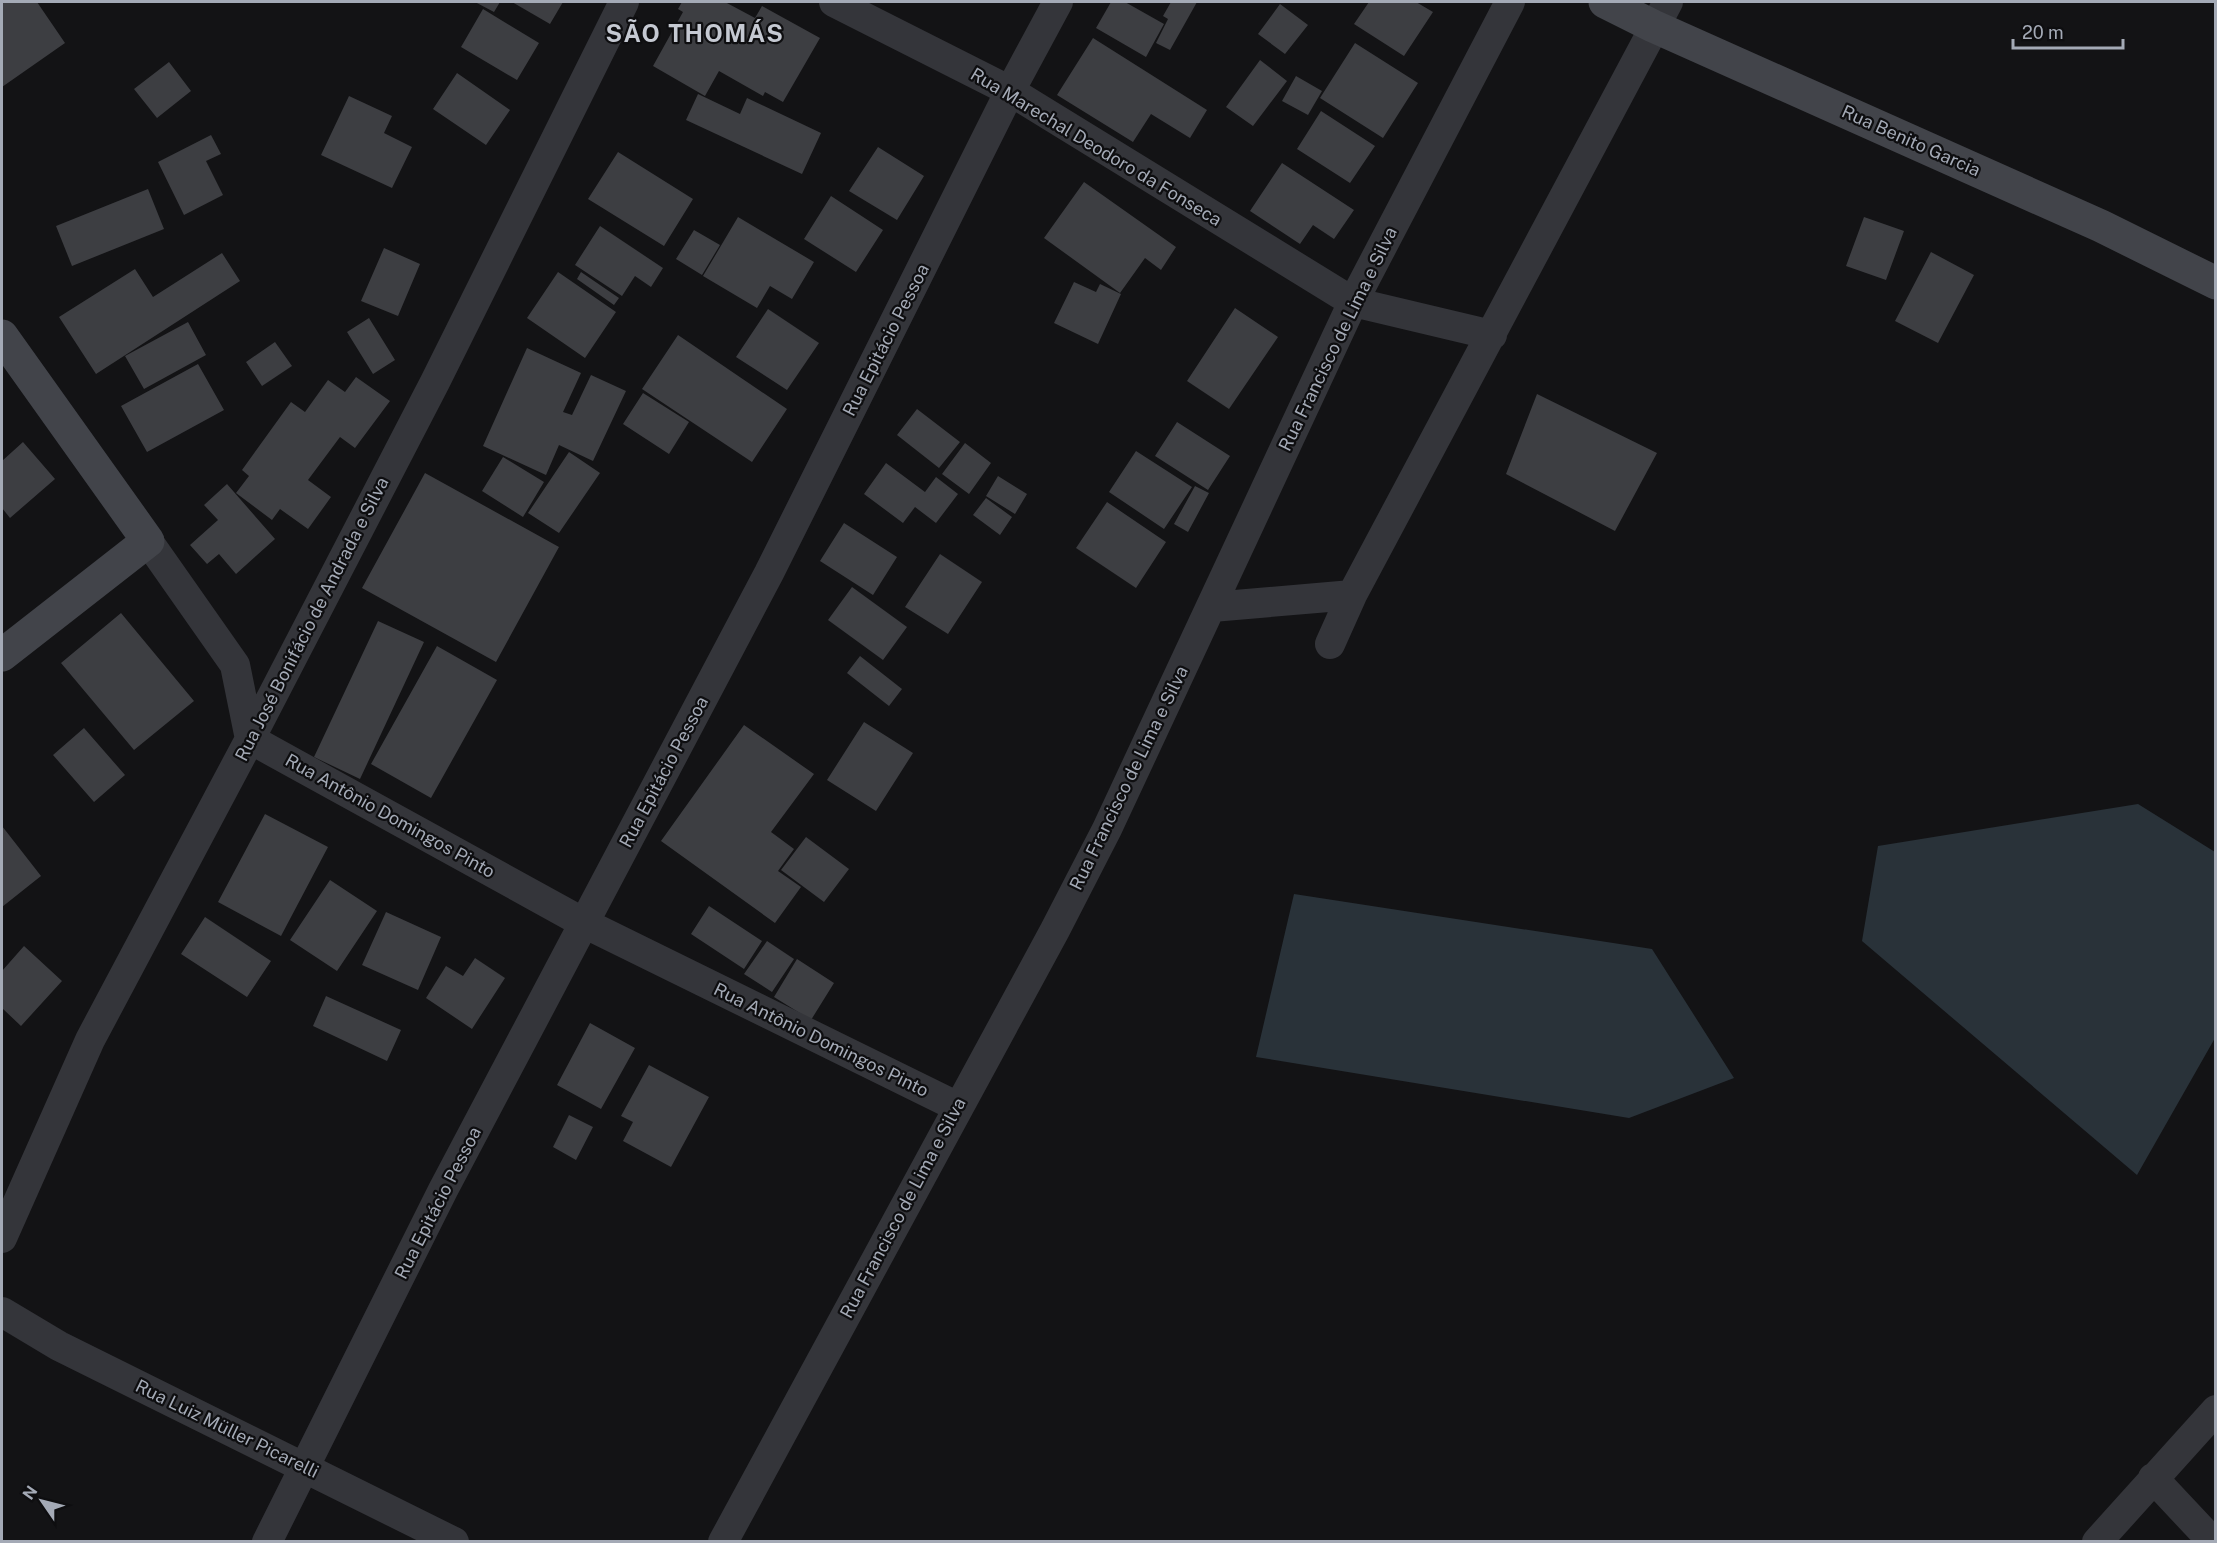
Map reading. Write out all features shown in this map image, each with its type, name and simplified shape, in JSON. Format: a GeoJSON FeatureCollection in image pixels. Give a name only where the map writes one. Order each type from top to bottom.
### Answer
{"type":"FeatureCollection","features":[{"type":"Feature","properties":{"kind":"street","name":"Rua José Bonifácio de Andrada e Silva"},"geometry":{"type":"LineString","coordinates":[[2,1238],[90,1040],[250,739],[435,382],[624,2]]}},
{"type":"Feature","properties":{"kind":"street","name":"Rua Marechal Deodoro da Fonseca"},"geometry":{"type":"LineString","coordinates":[[834,2],[1010,92],[1353,302],[1492,335]]}},
{"type":"Feature","properties":{"kind":"street","name":"Rua Epitácio Pessoa"},"geometry":{"type":"LineString","coordinates":[[267,1542],[443,1190],[769,573],[1010,92],[1058,2]]}},
{"type":"Feature","properties":{"kind":"street","name":"Rua Francisco de Lima e Silva"},"geometry":{"type":"LineString","coordinates":[[723,1542],[1091,859],[1212,607],[1353,302],[1510,2]]}},
{"type":"Feature","properties":{"kind":"street","name":"Rua Benito Garcia"},"geometry":{"type":"LineString","coordinates":[[1605,2],[1660,14],[2216,283]]}},
{"type":"Feature","properties":{"kind":"street"},"geometry":{"type":"LineString","coordinates":[[1330,644],[1352,595],[1492,335],[1660,14]]}},
{"type":"Feature","properties":{"kind":"street"},"geometry":{"type":"LineString","coordinates":[[2,336],[235,665],[250,739]]}},
{"type":"Feature","properties":{"kind":"street"},"geometry":{"type":"LineString","coordinates":[[2,655],[148,541]]}},
{"type":"Feature","properties":{"kind":"street"},"geometry":{"type":"LineString","coordinates":[[1212,607],[1352,595]]}},
{"type":"Feature","properties":{"kind":"street","name":"Rua Antônio Domingos Pinto"},"geometry":{"type":"LineString","coordinates":[[250,739],[584,923],[958,1107]]}},
{"type":"Feature","properties":{"kind":"street","name":"Rua Luiz Müller Picarelli"},"geometry":{"type":"LineString","coordinates":[[2,1312],[59,1346],[454,1542]]}},
{"type":"Feature","properties":{"kind":"street"},"geometry":{"type":"LineString","coordinates":[[2097,1542],[2216,1410]]}},
{"type":"Feature","properties":{"kind":"street"},"geometry":{"type":"LineString","coordinates":[[2153,1478],[2212,1542]]}},
{"type":"Feature","properties":{"kind":"shaded area"},"geometry":{"type":"Polygon","coordinates":[[[2138,804],[2215,852],[2215,1038],[2137,1175],[1862,941],[1878,846],[2138,804]]]}},
{"type":"Feature","properties":{"kind":"shaded area"},"geometry":{"type":"Polygon","coordinates":[[[1294,894],[1652,949],[1734,1078],[1629,1118],[1256,1057],[1294,894]]]}},
{"type":"Feature","properties":{"kind":"building"},"geometry":{"type":"Polygon","coordinates":[[[2,2],[37,2],[65,43],[2,87],[2,2]]]}},
{"type":"Feature","properties":{"kind":"building"},"geometry":{"type":"Polygon","coordinates":[[[475,2],[500,2],[494,12],[475,2]]]}},
{"type":"Feature","properties":{"kind":"building"},"geometry":{"type":"Polygon","coordinates":[[[512,2],[563,2],[550,24],[512,2]]]}},
{"type":"Feature","properties":{"kind":"building"},"geometry":{"type":"Polygon","coordinates":[[[682,2],[725,2],[755,18],[762,6],[820,38],[783,102],[765,92],[763,96],[719,71],[705,96],[653,66],[683,12],[678,9],[682,2]]]}},
{"type":"Feature","properties":{"kind":"building"},"geometry":{"type":"Polygon","coordinates":[[[1111,2],[1125,2],[1164,24],[1146,57],[1096,28],[1111,2]]]}},
{"type":"Feature","properties":{"kind":"building"},"geometry":{"type":"Polygon","coordinates":[[[1171,2],[1197,2],[1170,50],[1156,43],[1168,19],[1163,16],[1171,2]]]}},
{"type":"Feature","properties":{"kind":"building"},"geometry":{"type":"Polygon","coordinates":[[[1369,2],[1416,2],[1433,12],[1404,56],[1354,24],[1369,2]]]}},
{"type":"Feature","properties":{"kind":"building"},"geometry":{"type":"Polygon","coordinates":[[[1280,4],[1308,25],[1285,54],[1258,34],[1280,4]]]}},
{"type":"Feature","properties":{"kind":"building"},"geometry":{"type":"Polygon","coordinates":[[[483,9],[539,43],[517,80],[461,47],[483,9]]]}},
{"type":"Feature","properties":{"kind":"building"},"geometry":{"type":"Polygon","coordinates":[[[1093,38],[1207,110],[1190,138],[1151,114],[1133,142],[1057,95],[1093,38]]]}},
{"type":"Feature","properties":{"kind":"building"},"geometry":{"type":"Polygon","coordinates":[[[1355,43],[1418,83],[1383,138],[1320,98],[1355,43]]]}},
{"type":"Feature","properties":{"kind":"building"},"geometry":{"type":"Polygon","coordinates":[[[1260,60],[1287,81],[1253,126],[1226,107],[1260,60]]]}},
{"type":"Feature","properties":{"kind":"building"},"geometry":{"type":"Polygon","coordinates":[[[169,62],[191,91],[157,118],[134,89],[169,62]]]}},
{"type":"Feature","properties":{"kind":"building"},"geometry":{"type":"Polygon","coordinates":[[[457,73],[510,110],[486,145],[433,109],[457,73]]]}},
{"type":"Feature","properties":{"kind":"building"},"geometry":{"type":"Polygon","coordinates":[[[1296,76],[1322,91],[1308,115],[1282,101],[1296,76]]]}},
{"type":"Feature","properties":{"kind":"building"},"geometry":{"type":"Polygon","coordinates":[[[698,94],[740,114],[747,98],[821,133],[802,174],[686,120],[698,94]]]}},
{"type":"Feature","properties":{"kind":"building"},"geometry":{"type":"Polygon","coordinates":[[[349,96],[392,116],[384,133],[412,147],[392,188],[321,155],[349,96]]]}},
{"type":"Feature","properties":{"kind":"building"},"geometry":{"type":"Polygon","coordinates":[[[1321,111],[1375,146],[1350,183],[1297,149],[1321,111]]]}},
{"type":"Feature","properties":{"kind":"building"},"geometry":{"type":"Polygon","coordinates":[[[211,135],[221,154],[206,161],[223,195],[184,215],[158,162],[211,135]]]}},
{"type":"Feature","properties":{"kind":"building"},"geometry":{"type":"Polygon","coordinates":[[[878,147],[924,176],[897,220],[849,191],[878,147]]]}},
{"type":"Feature","properties":{"kind":"building"},"geometry":{"type":"Polygon","coordinates":[[[618,152],[693,199],[664,246],[588,199],[618,152]]]}},
{"type":"Feature","properties":{"kind":"building"},"geometry":{"type":"Polygon","coordinates":[[[1282,163],[1354,210],[1334,239],[1313,225],[1300,244],[1250,211],[1282,163]]]}},
{"type":"Feature","properties":{"kind":"building"},"geometry":{"type":"Polygon","coordinates":[[[1084,182],[1176,247],[1161,270],[1145,258],[1120,293],[1044,238],[1084,182]]]}},
{"type":"Feature","properties":{"kind":"building"},"geometry":{"type":"Polygon","coordinates":[[[148,189],[164,229],[72,266],[56,226],[148,189]]]}},
{"type":"Feature","properties":{"kind":"building"},"geometry":{"type":"Polygon","coordinates":[[[831,196],[883,230],[856,272],[804,239],[831,196]]]}},
{"type":"Feature","properties":{"kind":"building"},"geometry":{"type":"Polygon","coordinates":[[[738,217],[814,262],[792,299],[770,286],[757,308],[703,276],[738,217]]]}},
{"type":"Feature","properties":{"kind":"building"},"geometry":{"type":"Polygon","coordinates":[[[1864,217],[1904,231],[1886,280],[1846,266],[1864,217]]]}},
{"type":"Feature","properties":{"kind":"building"},"geometry":{"type":"Polygon","coordinates":[[[600,226],[663,268],[651,287],[635,276],[622,296],[575,265],[600,226]]]}},
{"type":"Feature","properties":{"kind":"building"},"geometry":{"type":"Polygon","coordinates":[[[694,230],[720,245],[702,275],[676,259],[694,230]]]}},
{"type":"Feature","properties":{"kind":"building"},"geometry":{"type":"Polygon","coordinates":[[[384,248],[420,264],[398,316],[361,301],[384,248]]]}},
{"type":"Feature","properties":{"kind":"building"},"geometry":{"type":"Polygon","coordinates":[[[1931,252],[1974,275],[1938,343],[1895,321],[1931,252]]]}},
{"type":"Feature","properties":{"kind":"building"},"geometry":{"type":"Polygon","coordinates":[[[222,253],[240,281],[96,374],[59,317],[135,269],[153,297],[222,253]]]}},
{"type":"Feature","properties":{"kind":"building"},"geometry":{"type":"Polygon","coordinates":[[[558,272],[616,312],[585,358],[527,318],[558,272]]]}},
{"type":"Feature","properties":{"kind":"building"},"geometry":{"type":"Polygon","coordinates":[[[581,272],[619,298],[614,305],[577,279],[581,272]]]}},
{"type":"Feature","properties":{"kind":"building"},"geometry":{"type":"Polygon","coordinates":[[[1074,282],[1096,292],[1100,284],[1121,294],[1098,344],[1054,323],[1074,282]]]}},
{"type":"Feature","properties":{"kind":"building"},"geometry":{"type":"Polygon","coordinates":[[[1235,308],[1278,337],[1229,409],[1187,381],[1235,308]]]}},
{"type":"Feature","properties":{"kind":"building"},"geometry":{"type":"Polygon","coordinates":[[[768,309],[819,343],[787,390],[736,357],[768,309]]]}},
{"type":"Feature","properties":{"kind":"building"},"geometry":{"type":"Polygon","coordinates":[[[369,318],[395,360],[373,374],[347,332],[369,318]]]}},
{"type":"Feature","properties":{"kind":"building"},"geometry":{"type":"Polygon","coordinates":[[[188,322],[206,355],[144,389],[125,356],[188,322]]]}},
{"type":"Feature","properties":{"kind":"building"},"geometry":{"type":"Polygon","coordinates":[[[678,335],[787,409],[752,462],[642,389],[678,335]]]}},
{"type":"Feature","properties":{"kind":"building"},"geometry":{"type":"Polygon","coordinates":[[[275,342],[292,366],[262,386],[246,362],[275,342]]]}},
{"type":"Feature","properties":{"kind":"building"},"geometry":{"type":"Polygon","coordinates":[[[527,348],[581,373],[563,412],[572,415],[591,375],[626,391],[593,461],[559,445],[546,475],[483,446],[527,348]]]}},
{"type":"Feature","properties":{"kind":"building"},"geometry":{"type":"Polygon","coordinates":[[[198,364],[224,410],[147,452],[121,406],[198,364]]]}},
{"type":"Feature","properties":{"kind":"building"},"geometry":{"type":"Polygon","coordinates":[[[356,377],[390,401],[355,448],[340,437],[308,480],[331,497],[308,529],[280,509],[272,520],[236,493],[249,476],[242,470],[291,402],[305,412],[328,380],[345,392],[356,377]]]}},
{"type":"Feature","properties":{"kind":"building"},"geometry":{"type":"Polygon","coordinates":[[[643,393],[689,422],[669,454],[623,424],[643,393]]]}},
{"type":"Feature","properties":{"kind":"building"},"geometry":{"type":"Polygon","coordinates":[[[1537,394],[1657,453],[1615,531],[1506,474],[1537,394]]]}},
{"type":"Feature","properties":{"kind":"building"},"geometry":{"type":"Polygon","coordinates":[[[917,409],[960,442],[939,468],[897,435],[917,409]]]}},
{"type":"Feature","properties":{"kind":"building"},"geometry":{"type":"Polygon","coordinates":[[[1177,422],[1230,456],[1208,490],[1155,456],[1177,422]]]}},
{"type":"Feature","properties":{"kind":"building"},"geometry":{"type":"Polygon","coordinates":[[[23,442],[55,479],[10,518],[2,508],[2,461],[23,442]]]}},
{"type":"Feature","properties":{"kind":"building"},"geometry":{"type":"Polygon","coordinates":[[[965,443],[991,463],[969,494],[942,474],[965,443]]]}},
{"type":"Feature","properties":{"kind":"building"},"geometry":{"type":"Polygon","coordinates":[[[1136,451],[1192,487],[1164,529],[1109,492],[1136,451]]]}},
{"type":"Feature","properties":{"kind":"building"},"geometry":{"type":"Polygon","coordinates":[[[569,452],[600,473],[559,533],[528,513],[569,452]]]}},
{"type":"Feature","properties":{"kind":"building"},"geometry":{"type":"Polygon","coordinates":[[[503,457],[544,482],[523,517],[482,491],[503,457]]]}},
{"type":"Feature","properties":{"kind":"building"},"geometry":{"type":"Polygon","coordinates":[[[886,463],[925,492],[936,477],[958,494],[936,523],[915,507],[903,523],[864,494],[886,463]]]}},
{"type":"Feature","properties":{"kind":"building"},"geometry":{"type":"Polygon","coordinates":[[[425,473],[559,547],[496,662],[362,588],[425,473]]]}},
{"type":"Feature","properties":{"kind":"building"},"geometry":{"type":"Polygon","coordinates":[[[998,476],[1027,494],[1015,514],[986,496],[998,476]]]}},
{"type":"Feature","properties":{"kind":"building"},"geometry":{"type":"Polygon","coordinates":[[[227,484],[275,539],[236,574],[219,554],[207,564],[190,545],[218,520],[204,505],[227,484]]]}},
{"type":"Feature","properties":{"kind":"building"},"geometry":{"type":"Polygon","coordinates":[[[1195,486],[1209,493],[1188,532],[1174,524],[1195,486]]]}},
{"type":"Feature","properties":{"kind":"building"},"geometry":{"type":"Polygon","coordinates":[[[986,498],[1012,517],[1000,535],[973,515],[986,498]]]}},
{"type":"Feature","properties":{"kind":"building"},"geometry":{"type":"Polygon","coordinates":[[[1107,502],[1166,542],[1136,588],[1076,548],[1107,502]]]}},
{"type":"Feature","properties":{"kind":"building"},"geometry":{"type":"Polygon","coordinates":[[[844,523],[897,557],[873,595],[820,561],[844,523]]]}},
{"type":"Feature","properties":{"kind":"building"},"geometry":{"type":"Polygon","coordinates":[[[940,554],[982,582],[948,634],[905,607],[940,554]]]}},
{"type":"Feature","properties":{"kind":"building"},"geometry":{"type":"Polygon","coordinates":[[[852,587],[907,627],[883,660],[828,620],[852,587]]]}},
{"type":"Feature","properties":{"kind":"building"},"geometry":{"type":"Polygon","coordinates":[[[121,613],[194,701],[134,750],[61,663],[121,613]]]}},
{"type":"Feature","properties":{"kind":"building"},"geometry":{"type":"Polygon","coordinates":[[[378,621],[424,642],[360,779],[314,757],[378,621]]]}},
{"type":"Feature","properties":{"kind":"building"},"geometry":{"type":"Polygon","coordinates":[[[437,646],[497,680],[431,798],[371,764],[437,646]]]}},
{"type":"Feature","properties":{"kind":"building"},"geometry":{"type":"Polygon","coordinates":[[[860,656],[902,689],[889,706],[847,673],[860,656]]]}},
{"type":"Feature","properties":{"kind":"building"},"geometry":{"type":"Polygon","coordinates":[[[864,722],[913,753],[876,811],[827,780],[864,722]]]}},
{"type":"Feature","properties":{"kind":"building"},"geometry":{"type":"Polygon","coordinates":[[[744,725],[814,774],[771,832],[794,849],[778,871],[801,887],[775,923],[661,841],[744,725]]]}},
{"type":"Feature","properties":{"kind":"building"},"geometry":{"type":"Polygon","coordinates":[[[84,728],[125,775],[94,802],[53,755],[84,728]]]}},
{"type":"Feature","properties":{"kind":"building"},"geometry":{"type":"Polygon","coordinates":[[[265,814],[328,847],[281,936],[218,902],[265,814]]]}},
{"type":"Feature","properties":{"kind":"building"},"geometry":{"type":"Polygon","coordinates":[[[2,826],[41,876],[2,907],[2,826]]]}},
{"type":"Feature","properties":{"kind":"building"},"geometry":{"type":"Polygon","coordinates":[[[806,837],[849,869],[824,902],[781,870],[806,837]]]}},
{"type":"Feature","properties":{"kind":"building"},"geometry":{"type":"Polygon","coordinates":[[[330,880],[377,911],[337,971],[290,940],[330,880]]]}},
{"type":"Feature","properties":{"kind":"building"},"geometry":{"type":"Polygon","coordinates":[[[709,906],[762,941],[744,969],[691,934],[709,906]]]}},
{"type":"Feature","properties":{"kind":"building"},"geometry":{"type":"Polygon","coordinates":[[[386,912],[441,937],[418,990],[362,965],[386,912]]]}},
{"type":"Feature","properties":{"kind":"building"},"geometry":{"type":"Polygon","coordinates":[[[205,917],[271,961],[247,997],[181,954],[205,917]]]}},
{"type":"Feature","properties":{"kind":"building"},"geometry":{"type":"Polygon","coordinates":[[[767,941],[794,959],[772,992],[744,974],[767,941]]]}},
{"type":"Feature","properties":{"kind":"building"},"geometry":{"type":"Polygon","coordinates":[[[24,946],[62,981],[21,1026],[2,1008],[2,971],[24,946]]]}},
{"type":"Feature","properties":{"kind":"building"},"geometry":{"type":"Polygon","coordinates":[[[475,958],[505,978],[472,1029],[426,998],[446,966],[463,976],[475,958]]]}},
{"type":"Feature","properties":{"kind":"building"},"geometry":{"type":"Polygon","coordinates":[[[797,959],[834,983],[811,1020],[774,997],[797,959]]]}},
{"type":"Feature","properties":{"kind":"building"},"geometry":{"type":"Polygon","coordinates":[[[326,996],[401,1030],[387,1061],[313,1026],[326,996]]]}},
{"type":"Feature","properties":{"kind":"building"},"geometry":{"type":"Polygon","coordinates":[[[590,1023],[635,1048],[601,1109],[557,1085],[590,1023]]]}},
{"type":"Feature","properties":{"kind":"building"},"geometry":{"type":"Polygon","coordinates":[[[649,1065],[709,1097],[671,1167],[623,1141],[633,1122],[621,1116],[649,1065]]]}},
{"type":"Feature","properties":{"kind":"building"},"geometry":{"type":"Polygon","coordinates":[[[569,1115],[593,1127],[576,1160],[553,1147],[569,1115]]]}},
{"type":"Feature","properties":{"kind":"district","name":"SÃO THOMÁS"},"geometry":{"type":"Point","coordinates":[695,34]}}]}
